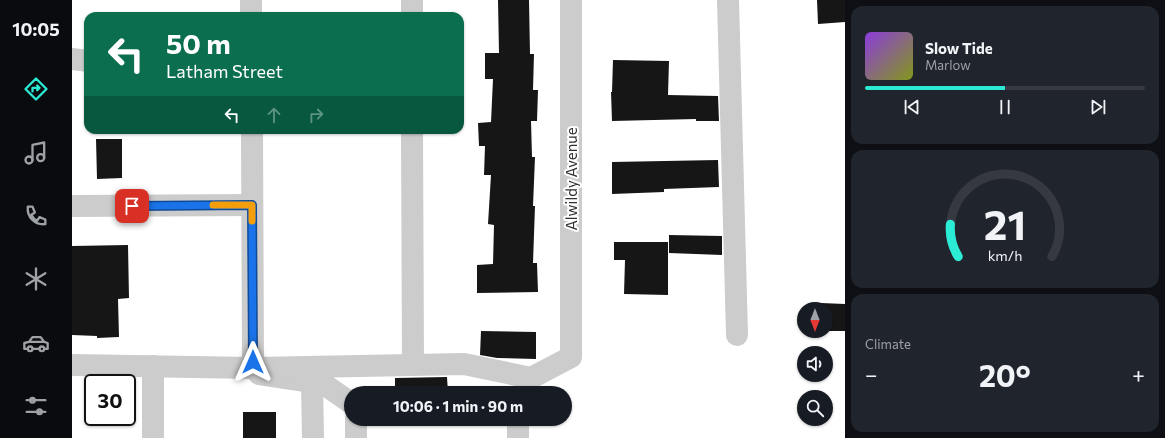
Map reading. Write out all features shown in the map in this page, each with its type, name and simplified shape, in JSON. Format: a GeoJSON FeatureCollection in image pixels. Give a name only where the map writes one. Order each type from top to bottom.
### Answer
{"type":"FeatureCollection","features":[{"type":"Feature","properties":{"kind":"street"},"geometry":{"type":"LineString","coordinates":[[251,0],[251,12]]}},
{"type":"Feature","properties":{"kind":"street"},"geometry":{"type":"LineString","coordinates":[[412,0],[412,12]]}},
{"type":"Feature","properties":{"kind":"street","name":"Alwildy Avenue"},"geometry":{"type":"LineString","coordinates":[[527,385],[571,357],[571,0]]}},
{"type":"Feature","properties":{"kind":"street"},"geometry":{"type":"LineString","coordinates":[[728,0],[737,335]]}},
{"type":"Feature","properties":{"kind":"street"},"geometry":{"type":"LineString","coordinates":[[72,59],[84,61]]}},
{"type":"Feature","properties":{"kind":"street"},"geometry":{"type":"LineString","coordinates":[[252,134],[254,368],[259,374],[312,382],[328,387],[344,398]]}},
{"type":"Feature","properties":{"kind":"street"},"geometry":{"type":"LineString","coordinates":[[412,134],[412,365]]}},
{"type":"Feature","properties":{"kind":"street"},"geometry":{"type":"LineString","coordinates":[[72,206],[252,205]]}},
{"type":"Feature","properties":{"kind":"street"},"geometry":{"type":"LineString","coordinates":[[72,365],[254,368],[464,364],[527,385]]}},
{"type":"Feature","properties":{"kind":"street"},"geometry":{"type":"LineString","coordinates":[[152,366],[153,438]]}},
{"type":"Feature","properties":{"kind":"street"},"geometry":{"type":"LineString","coordinates":[[312,382],[313,438]]}},
{"type":"Feature","properties":{"kind":"street"},"geometry":{"type":"LineString","coordinates":[[356,426],[356,438]]}},
{"type":"Feature","properties":{"kind":"street"},"geometry":{"type":"LineString","coordinates":[[518,426],[518,438]]}},
{"type":"Feature","properties":{"kind":"building"},"geometry":{"type":"Polygon","coordinates":[[[498,0],[529,0],[530,54],[534,54],[533,90],[538,90],[537,121],[531,121],[532,157],[535,157],[533,263],[537,263],[538,292],[477,293],[477,265],[493,264],[494,225],[488,224],[491,175],[484,175],[485,146],[479,146],[478,123],[491,122],[493,79],[485,79],[485,53],[499,53],[498,0]]]}},
{"type":"Feature","properties":{"kind":"building"},"geometry":{"type":"Polygon","coordinates":[[[817,0],[845,0],[845,22],[818,24],[817,0]]]}},
{"type":"Feature","properties":{"kind":"building"},"geometry":{"type":"Polygon","coordinates":[[[613,60],[669,61],[668,95],[718,96],[719,121],[696,121],[696,119],[612,121],[611,92],[613,60]]]}},
{"type":"Feature","properties":{"kind":"building"},"geometry":{"type":"Polygon","coordinates":[[[96,139],[122,139],[122,178],[97,179],[96,139]]]}},
{"type":"Feature","properties":{"kind":"building"},"geometry":{"type":"Polygon","coordinates":[[[718,160],[719,187],[664,189],[664,192],[612,194],[612,162],[718,160]]]}},
{"type":"Feature","properties":{"kind":"building"},"geometry":{"type":"Polygon","coordinates":[[[669,235],[722,236],[722,255],[669,253],[669,235]]]}},
{"type":"Feature","properties":{"kind":"building"},"geometry":{"type":"Polygon","coordinates":[[[614,242],[668,242],[668,295],[624,294],[625,260],[614,260],[614,242]]]}},
{"type":"Feature","properties":{"kind":"building"},"geometry":{"type":"Polygon","coordinates":[[[128,245],[129,298],[118,299],[119,337],[97,338],[97,336],[72,335],[72,246],[128,245]]]}},
{"type":"Feature","properties":{"kind":"building"},"geometry":{"type":"Polygon","coordinates":[[[833,304],[845,304],[845,331],[833,331],[833,304]]]}},
{"type":"Feature","properties":{"kind":"building"},"geometry":{"type":"Polygon","coordinates":[[[481,331],[536,332],[536,359],[497,358],[480,355],[481,331]]]}},
{"type":"Feature","properties":{"kind":"building"},"geometry":{"type":"Polygon","coordinates":[[[447,377],[448,386],[395,386],[395,378],[447,377]]]}},
{"type":"Feature","properties":{"kind":"building"},"geometry":{"type":"Polygon","coordinates":[[[243,412],[276,412],[276,438],[243,438],[243,412]]]}},
{"type":"Feature","properties":{"kind":"slow traffic"},"geometry":{"type":"LineString","coordinates":[[213,205],[252,205],[252,221]]}},
{"type":"Feature","properties":{"kind":"route"},"geometry":{"type":"LineString","coordinates":[[132,206],[252,205],[253,362]]}}]}
